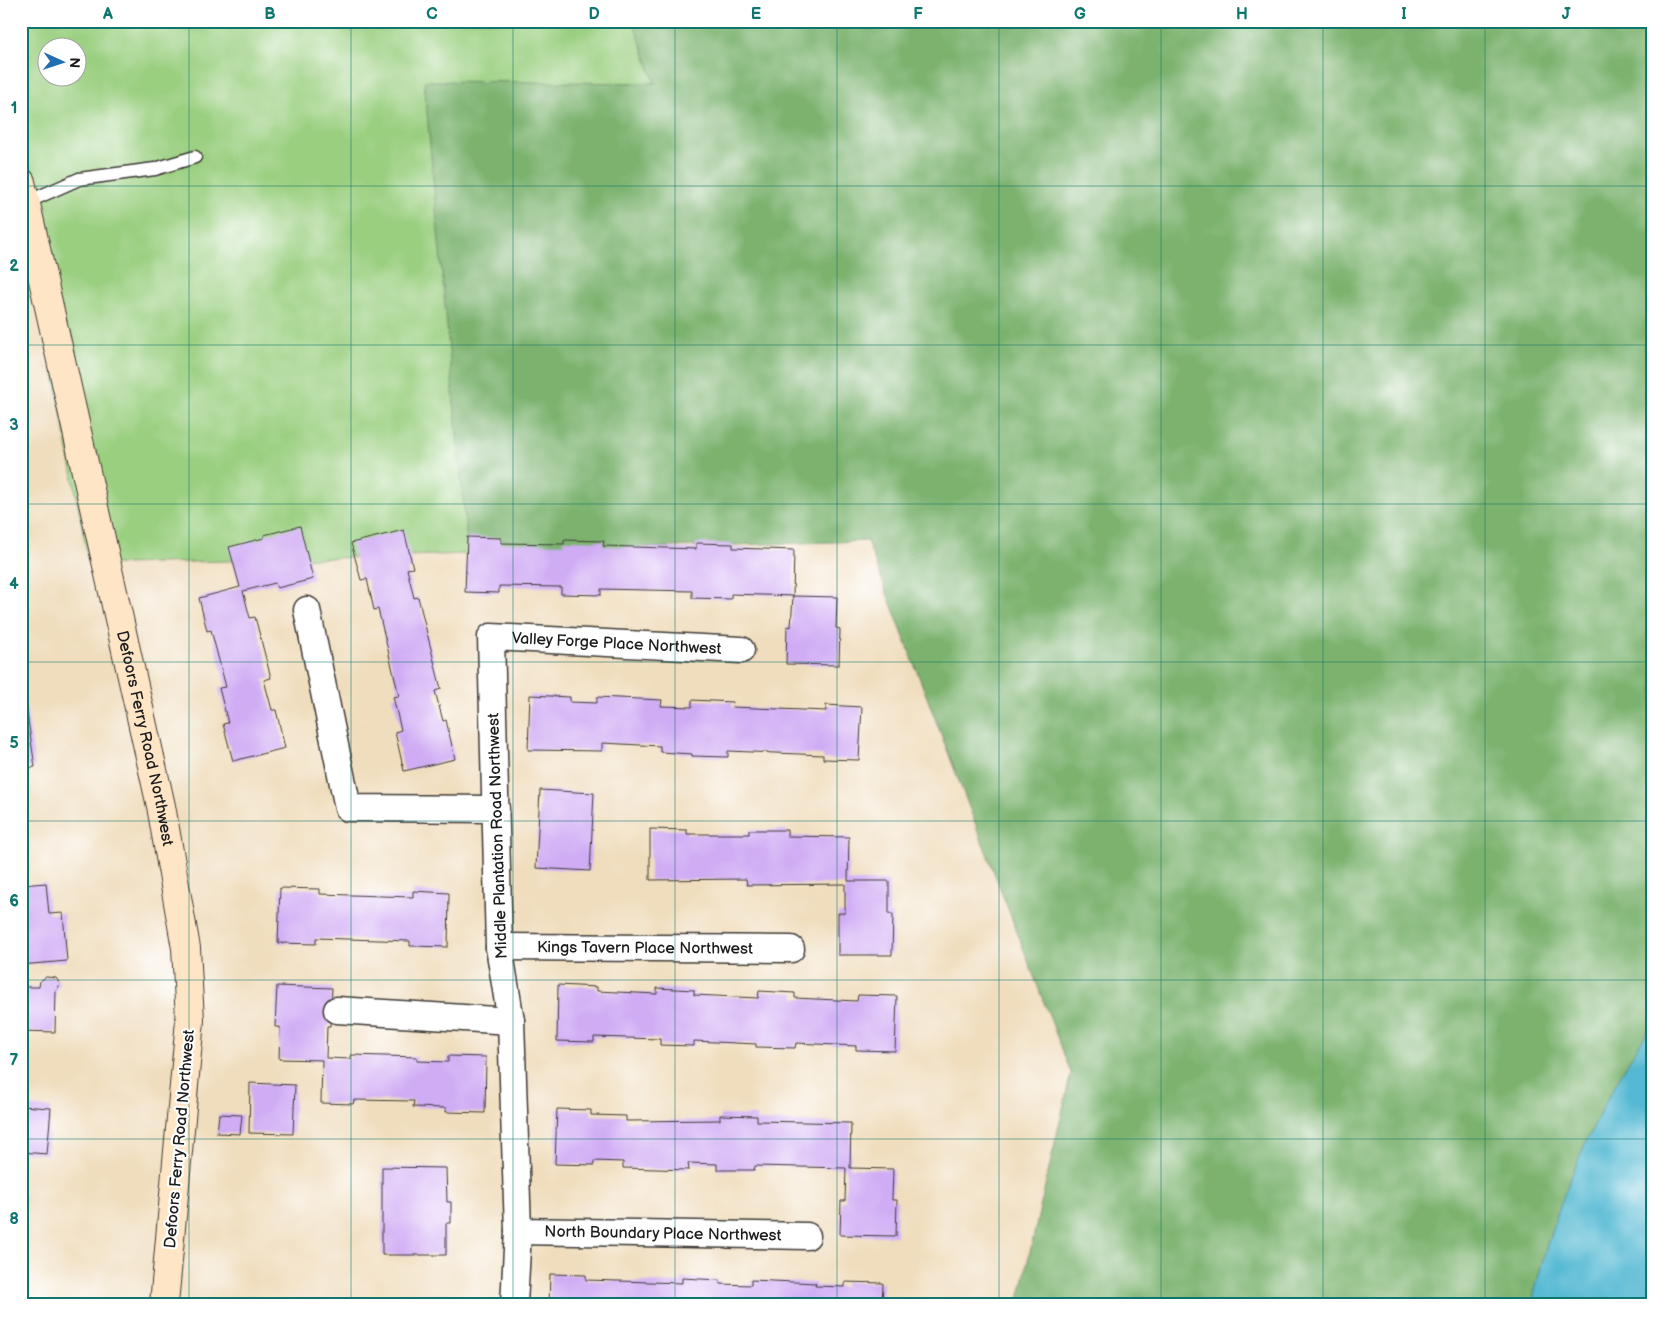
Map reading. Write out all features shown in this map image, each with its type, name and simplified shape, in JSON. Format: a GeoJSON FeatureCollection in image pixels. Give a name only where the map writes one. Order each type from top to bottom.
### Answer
{"type":"FeatureCollection","features":[{"type":"Feature","properties":{"kind":"street","name":"Defoors Ferry Road Northwest"},"geometry":{"type":"LineString","coordinates":[[23,192],[161,806],[186,948],[190,1020],[164,1304]]}},
{"type":"Feature","properties":{"kind":"street"},"geometry":{"type":"LineString","coordinates":[[308,610],[348,808],[496,808]]}},
{"type":"Feature","properties":{"kind":"street","name":"Middle Plantation Road Northwest"},"geometry":{"type":"LineString","coordinates":[[491,636],[499,947],[511,1020],[518,1231],[514,1304]]}},
{"type":"Feature","properties":{"kind":"street","name":"Valley Forge Place Northwest"},"geometry":{"type":"LineString","coordinates":[[491,636],[741,650]]}},
{"type":"Feature","properties":{"kind":"street","name":"Kings Tavern Place Northwest"},"geometry":{"type":"LineString","coordinates":[[499,947],[791,949]]}},
{"type":"Feature","properties":{"kind":"street"},"geometry":{"type":"LineString","coordinates":[[337,1010],[511,1020]]}},
{"type":"Feature","properties":{"kind":"street","name":"North Boundary Place Northwest"},"geometry":{"type":"LineString","coordinates":[[518,1231],[807,1236]]}},
{"type":"Feature","properties":{"kind":"lane"},"geometry":{"type":"LineString","coordinates":[[23,192],[79,179],[155,169],[195,157]]}},
{"type":"Feature","properties":{"kind":"green space"},"geometry":{"type":"Polygon","coordinates":[[[21,21],[633,21],[656,83],[425,82],[469,554],[89,565],[21,191],[21,21]]]}},
{"type":"Feature","properties":{"kind":"green space"},"geometry":{"type":"Polygon","coordinates":[[[633,21],[1653,21],[1653,1304],[1018,1304],[1071,1073],[867,541],[468,553],[424,81],[655,83],[633,21]]]}},
{"type":"Feature","properties":{"kind":"water"},"geometry":{"type":"Polygon","coordinates":[[[1653,1024],[1653,1304],[1532,1304],[1552,1230],[1579,1158],[1613,1089],[1653,1024]]]}},
{"type":"Feature","properties":{"kind":"building"},"geometry":{"type":"Polygon","coordinates":[[[300,526],[313,579],[277,588],[275,583],[243,591],[250,618],[255,617],[271,678],[264,680],[272,710],[276,710],[285,748],[233,761],[223,724],[228,723],[219,688],[226,687],[211,630],[207,631],[199,598],[240,587],[229,547],[264,538],[264,535],[300,526]]]}},
{"type":"Feature","properties":{"kind":"building"},"geometry":{"type":"Polygon","coordinates":[[[404,530],[413,568],[407,569],[414,598],[418,597],[441,689],[435,691],[443,721],[446,720],[455,759],[404,771],[395,732],[401,730],[393,697],[399,696],[378,609],[374,610],[367,579],[361,580],[351,543],[404,530]]]}},
{"type":"Feature","properties":{"kind":"building"},"geometry":{"type":"Polygon","coordinates":[[[467,537],[501,538],[501,543],[564,544],[564,540],[604,541],[603,546],[696,549],[696,543],[733,544],[733,548],[794,550],[793,596],[731,594],[731,599],[692,598],[692,591],[601,589],[601,595],[561,594],[561,587],[499,586],[499,593],[465,592],[467,537]]]}},
{"type":"Feature","properties":{"kind":"building"},"geometry":{"type":"Polygon","coordinates":[[[793,596],[837,597],[836,628],[840,629],[839,665],[786,664],[787,626],[791,627],[793,596]]]}},
{"type":"Feature","properties":{"kind":"building"},"geometry":{"type":"Polygon","coordinates":[[[530,695],[570,697],[570,702],[597,703],[597,697],[662,700],[661,706],[692,707],[692,700],[733,702],[732,707],[826,711],[826,705],[862,707],[859,760],[823,759],[823,755],[728,751],[728,757],[692,756],[692,754],[660,752],[660,746],[602,743],[602,751],[528,750],[530,695]]]}},
{"type":"Feature","properties":{"kind":"building"},"geometry":{"type":"Polygon","coordinates":[[[21,700],[25,700],[35,767],[21,769],[21,700]]]}},
{"type":"Feature","properties":{"kind":"building"},"geometry":{"type":"Polygon","coordinates":[[[540,790],[594,793],[590,871],[536,868],[540,790]]]}},
{"type":"Feature","properties":{"kind":"building"},"geometry":{"type":"Polygon","coordinates":[[[650,829],[687,830],[687,834],[749,834],[749,830],[787,830],[787,836],[849,837],[848,881],[889,881],[889,914],[893,914],[892,955],[838,955],[838,913],[845,913],[845,884],[747,885],[746,879],[650,880],[650,829]]]}},
{"type":"Feature","properties":{"kind":"building"},"geometry":{"type":"Polygon","coordinates":[[[25,850],[28,868],[21,869],[21,851],[25,850]]]}},
{"type":"Feature","properties":{"kind":"building"},"geometry":{"type":"Polygon","coordinates":[[[46,883],[49,914],[63,913],[67,961],[21,965],[21,885],[46,883]]]}},
{"type":"Feature","properties":{"kind":"building"},"geometry":{"type":"Polygon","coordinates":[[[280,888],[320,889],[320,894],[413,897],[413,891],[449,893],[448,947],[410,946],[410,941],[316,938],[316,944],[278,943],[280,888]]]}},
{"type":"Feature","properties":{"kind":"building"},"geometry":{"type":"Polygon","coordinates":[[[46,977],[56,978],[60,984],[56,991],[55,1032],[21,1031],[21,987],[39,987],[40,981],[46,977]]]}},
{"type":"Feature","properties":{"kind":"building"},"geometry":{"type":"Polygon","coordinates":[[[558,985],[597,987],[597,991],[657,994],[657,988],[694,990],[694,995],[758,998],[759,991],[795,993],[795,998],[857,1001],[858,995],[897,996],[895,1051],[856,1050],[856,1046],[796,1043],[795,1048],[756,1047],[756,1044],[694,1041],[694,1046],[660,1045],[660,1039],[594,1037],[594,1042],[557,1041],[558,985]]]}},
{"type":"Feature","properties":{"kind":"building"},"geometry":{"type":"Polygon","coordinates":[[[277,986],[332,988],[330,1026],[327,1026],[326,1058],[351,1059],[351,1055],[417,1057],[417,1061],[448,1062],[448,1056],[486,1057],[485,1113],[446,1112],[446,1108],[413,1107],[414,1101],[354,1100],[353,1104],[321,1103],[322,1060],[279,1059],[280,1027],[275,1027],[277,986]]]}},
{"type":"Feature","properties":{"kind":"building"},"geometry":{"type":"Polygon","coordinates":[[[250,1083],[295,1085],[293,1134],[249,1133],[250,1083]]]}},
{"type":"Feature","properties":{"kind":"building"},"geometry":{"type":"Polygon","coordinates":[[[21,1106],[51,1108],[47,1154],[21,1152],[21,1106]]]}},
{"type":"Feature","properties":{"kind":"building"},"geometry":{"type":"Polygon","coordinates":[[[557,1109],[591,1110],[591,1115],[626,1116],[626,1121],[720,1120],[720,1115],[757,1116],[757,1121],[851,1123],[850,1168],[893,1169],[892,1200],[897,1200],[896,1236],[840,1235],[841,1201],[845,1201],[846,1168],[755,1166],[754,1170],[717,1170],[717,1164],[688,1163],[689,1170],[623,1168],[623,1162],[594,1161],[594,1165],[555,1164],[557,1109]]]}},
{"type":"Feature","properties":{"kind":"building"},"geometry":{"type":"Polygon","coordinates":[[[219,1114],[242,1115],[240,1134],[217,1133],[219,1114]]]}},
{"type":"Feature","properties":{"kind":"building"},"geometry":{"type":"Polygon","coordinates":[[[382,1167],[446,1168],[447,1202],[451,1202],[451,1223],[446,1223],[446,1255],[382,1255],[382,1167]]]}},
{"type":"Feature","properties":{"kind":"building"},"geometry":{"type":"Polygon","coordinates":[[[21,1196],[25,1197],[23,1221],[21,1221],[21,1196]]]}},
{"type":"Feature","properties":{"kind":"building"},"geometry":{"type":"Polygon","coordinates":[[[550,1274],[586,1275],[586,1280],[682,1283],[682,1278],[719,1280],[720,1284],[751,1285],[751,1280],[816,1283],[815,1286],[845,1287],[845,1282],[883,1283],[882,1304],[549,1304],[550,1274]]]}}]}
